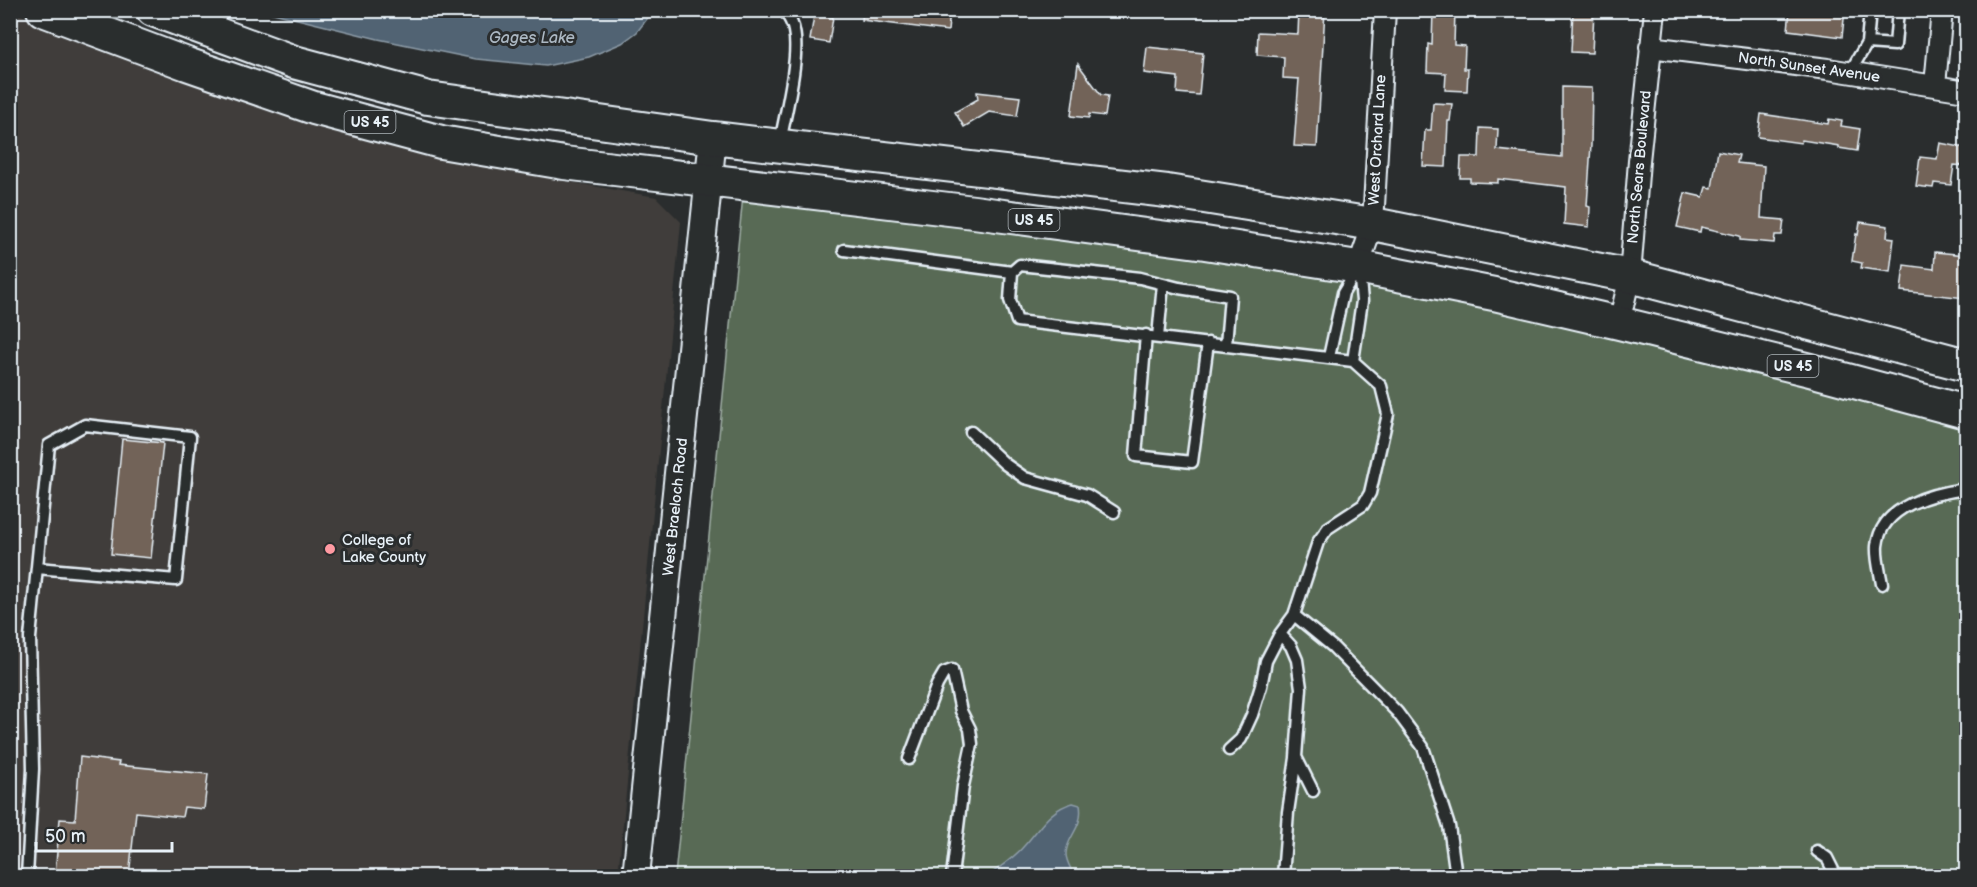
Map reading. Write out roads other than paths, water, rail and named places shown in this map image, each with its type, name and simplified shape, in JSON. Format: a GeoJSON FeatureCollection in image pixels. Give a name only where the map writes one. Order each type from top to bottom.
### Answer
{"type":"FeatureCollection","features":[{"type":"Feature","properties":{"kind":"main road","name":"US 45"},"geometry":{"type":"LineString","coordinates":[[44,10],[187,64],[314,108],[441,142],[564,164],[974,212],[1205,243],[1359,267],[1494,294],[1619,323],[1810,370],[1966,412]]}},
{"type":"Feature","properties":{"kind":"main road","name":"US 45"},"geometry":{"type":"LineString","coordinates":[[153,10],[294,62],[428,98],[713,138],[1167,191],[1372,224],[1630,276],[1966,365]]}},
{"type":"Feature","properties":{"kind":"street","name":"West Orchard Lane"},"geometry":{"type":"LineString","coordinates":[[1359,267],[1372,224],[1385,10]]}},
{"type":"Feature","properties":{"kind":"street","name":"North Sears Boulevard"},"geometry":{"type":"LineString","coordinates":[[1619,323],[1630,276],[1639,161],[1655,10]]}},
{"type":"Feature","properties":{"kind":"street"},"geometry":{"type":"LineString","coordinates":[[1935,86],[1942,10]]}},
{"type":"Feature","properties":{"kind":"street","name":"North Sunset Avenue"},"geometry":{"type":"LineString","coordinates":[[1650,47],[1850,72],[1966,91]]}},
{"type":"Feature","properties":{"kind":"street","name":"West Braeloch Road"},"geometry":{"type":"LineString","coordinates":[[636,876],[713,138]]}},
{"type":"Feature","properties":{"kind":"lane"},"geometry":{"type":"LineString","coordinates":[[779,146],[795,60],[796,39],[784,10]]}},
{"type":"Feature","properties":{"kind":"lane"},"geometry":{"type":"LineString","coordinates":[[1850,72],[1867,43],[1870,10]]}},
{"type":"Feature","properties":{"kind":"lane"},"geometry":{"type":"LineString","coordinates":[[1867,43],[1895,45],[1898,10]]}},
{"type":"Feature","properties":{"kind":"lane"},"geometry":{"type":"LineString","coordinates":[[844,250],[1012,272],[1020,266],[1140,278],[1179,288],[1230,296],[1226,345]]}},
{"type":"Feature","properties":{"kind":"lane"},"geometry":{"type":"LineString","coordinates":[[1329,357],[1343,292],[1359,267]]}},
{"type":"Feature","properties":{"kind":"lane"},"geometry":{"type":"LineString","coordinates":[[1353,361],[1362,301],[1359,267]]}},
{"type":"Feature","properties":{"kind":"lane"},"geometry":{"type":"LineString","coordinates":[[1012,272],[1010,300],[1017,321],[1353,361],[1381,386],[1388,414],[1370,493],[1363,505],[1328,528],[1318,542],[1294,615],[1280,634],[1266,661],[1252,715],[1241,739],[1229,750]]}},
{"type":"Feature","properties":{"kind":"lane"},"geometry":{"type":"LineString","coordinates":[[1158,337],[1163,284]]}},
{"type":"Feature","properties":{"kind":"lane"},"geometry":{"type":"LineString","coordinates":[[1146,335],[1136,456],[1192,462],[1208,343]]}},
{"type":"Feature","properties":{"kind":"lane"},"geometry":{"type":"LineString","coordinates":[[27,876],[33,769],[30,638],[49,445],[85,425],[190,437],[176,580],[38,568]]}},
{"type":"Feature","properties":{"kind":"lane"},"geometry":{"type":"LineString","coordinates":[[971,432],[1005,464],[1025,478],[1087,495],[1113,512]]}},
{"type":"Feature","properties":{"kind":"lane"},"geometry":{"type":"LineString","coordinates":[[1882,584],[1877,546],[1881,532],[1890,517],[1907,506],[1951,491],[1966,489]]}},
{"type":"Feature","properties":{"kind":"lane"},"geometry":{"type":"LineString","coordinates":[[1294,615],[1334,647],[1396,712],[1423,747],[1449,826],[1456,876]]}},
{"type":"Feature","properties":{"kind":"lane"},"geometry":{"type":"LineString","coordinates":[[1280,634],[1291,646],[1297,660],[1301,688],[1283,876]]}},
{"type":"Feature","properties":{"kind":"lane"},"geometry":{"type":"LineString","coordinates":[[909,759],[937,686],[944,673],[952,670],[961,711],[970,729],[972,744],[963,786],[952,876]]}},
{"type":"Feature","properties":{"kind":"lane"},"geometry":{"type":"LineString","coordinates":[[1296,757],[1313,791]]}},
{"type":"Feature","properties":{"kind":"lane"},"geometry":{"type":"LineString","coordinates":[[1817,851],[1827,858],[1836,876]]}},
{"type":"Feature","properties":{"kind":"water","name":"Gages Lake"},"geometry":{"type":"Polygon","coordinates":[[[265,11],[653,11],[637,32],[622,43],[589,57],[546,66],[476,59],[378,39],[265,11]]]}},
{"type":"Feature","properties":{"kind":"water"},"geometry":{"type":"Polygon","coordinates":[[[1073,803],[1080,805],[1081,813],[1066,854],[1074,876],[988,876],[1016,854],[1051,815],[1073,803]]]}},
{"type":"Feature","properties":{"kind":"place","name":"College of Lake County"},"geometry":{"type":"Point","coordinates":[330,549]}}]}
